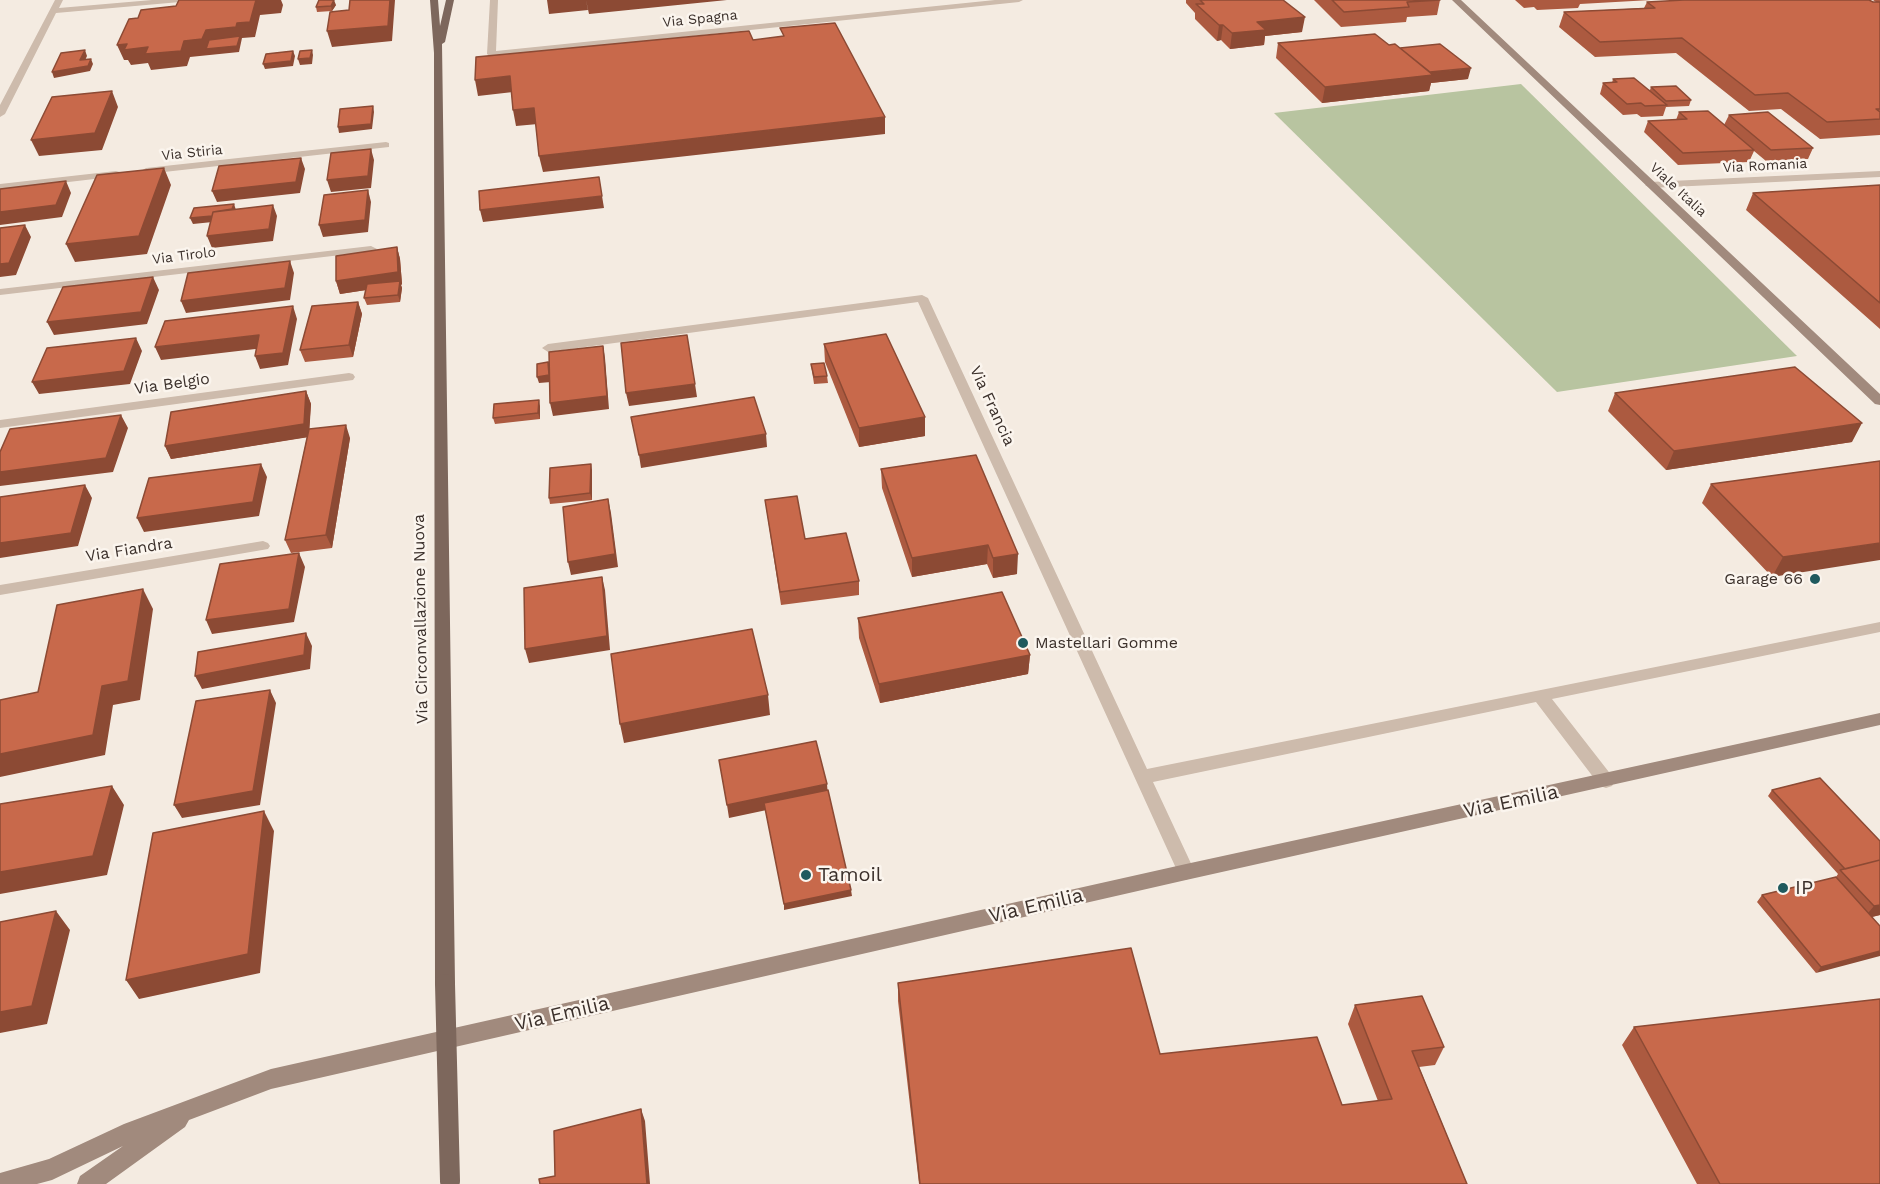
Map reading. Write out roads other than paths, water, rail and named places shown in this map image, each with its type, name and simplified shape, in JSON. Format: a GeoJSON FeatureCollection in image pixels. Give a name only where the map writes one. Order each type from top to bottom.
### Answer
{"type":"FeatureCollection","features":[{"type":"Feature","properties":{"kind":"main road","name":"Via Circonvallazione Nuova"},"geometry":{"type":"LineString","coordinates":[[434,0],[438,53],[445,984],[450,1183]]}},
{"type":"Feature","properties":{"kind":"main road","name":"Viale Italia"},"geometry":{"type":"LineString","coordinates":[[1456,0],[1880,401]]}},
{"type":"Feature","properties":{"kind":"main road","name":"Via Circonvallazione Nuova"},"geometry":{"type":"LineString","coordinates":[[438,53],[451,1]]}},
{"type":"Feature","properties":{"kind":"main road","name":"Via Emilia"},"geometry":{"type":"LineString","coordinates":[[0,1184],[52,1169],[132,1131],[271,1079],[1186,872],[1880,719]]}},
{"type":"Feature","properties":{"kind":"main road","name":"Via Emilia"},"geometry":{"type":"LineString","coordinates":[[88,1184],[196,1107]]}},
{"type":"Feature","properties":{"kind":"street"},"geometry":{"type":"LineString","coordinates":[[0,114],[59,0]]}},
{"type":"Feature","properties":{"kind":"street"},"geometry":{"type":"LineString","coordinates":[[53,11],[180,0]]}},
{"type":"Feature","properties":{"kind":"street","name":"Via Spagna"},"geometry":{"type":"LineString","coordinates":[[494,0],[491,54],[1019,0]]}},
{"type":"Feature","properties":{"kind":"street","name":"Via Stiria"},"geometry":{"type":"LineString","coordinates":[[140,172],[386,145]]}},
{"type":"Feature","properties":{"kind":"street"},"geometry":{"type":"LineString","coordinates":[[0,187],[129,173]]}},
{"type":"Feature","properties":{"kind":"street","name":"Via Romania"},"geometry":{"type":"LineString","coordinates":[[1650,185],[1880,174]]}},
{"type":"Feature","properties":{"kind":"street","name":"Via Tirolo"},"geometry":{"type":"LineString","coordinates":[[0,292],[371,249]]}},
{"type":"Feature","properties":{"kind":"street","name":"Via Francia"},"geometry":{"type":"LineString","coordinates":[[548,348],[922,298],[1186,872]]}},
{"type":"Feature","properties":{"kind":"street","name":"Via Belgio"},"geometry":{"type":"LineString","coordinates":[[0,424],[349,378]]}},
{"type":"Feature","properties":{"kind":"street","name":"Via Fiandra"},"geometry":{"type":"LineString","coordinates":[[0,590],[263,546]]}},
{"type":"Feature","properties":{"kind":"street"},"geometry":{"type":"LineString","coordinates":[[1143,777],[1874,629],[1880,642]]}},
{"type":"Feature","properties":{"kind":"street"},"geometry":{"type":"LineString","coordinates":[[1540,695],[1606,781]]}},
{"type":"Feature","properties":{"kind":"place","name":"Garage 66"},"geometry":{"type":"Point","coordinates":[1815,579]}},
{"type":"Feature","properties":{"kind":"place","name":"Mastellari Gomme"},"geometry":{"type":"Point","coordinates":[1023,643]}},
{"type":"Feature","properties":{"kind":"place","name":"Tamoil"},"geometry":{"type":"Point","coordinates":[806,875]}},
{"type":"Feature","properties":{"kind":"place","name":"IP"},"geometry":{"type":"Point","coordinates":[1783,888]}}]}
